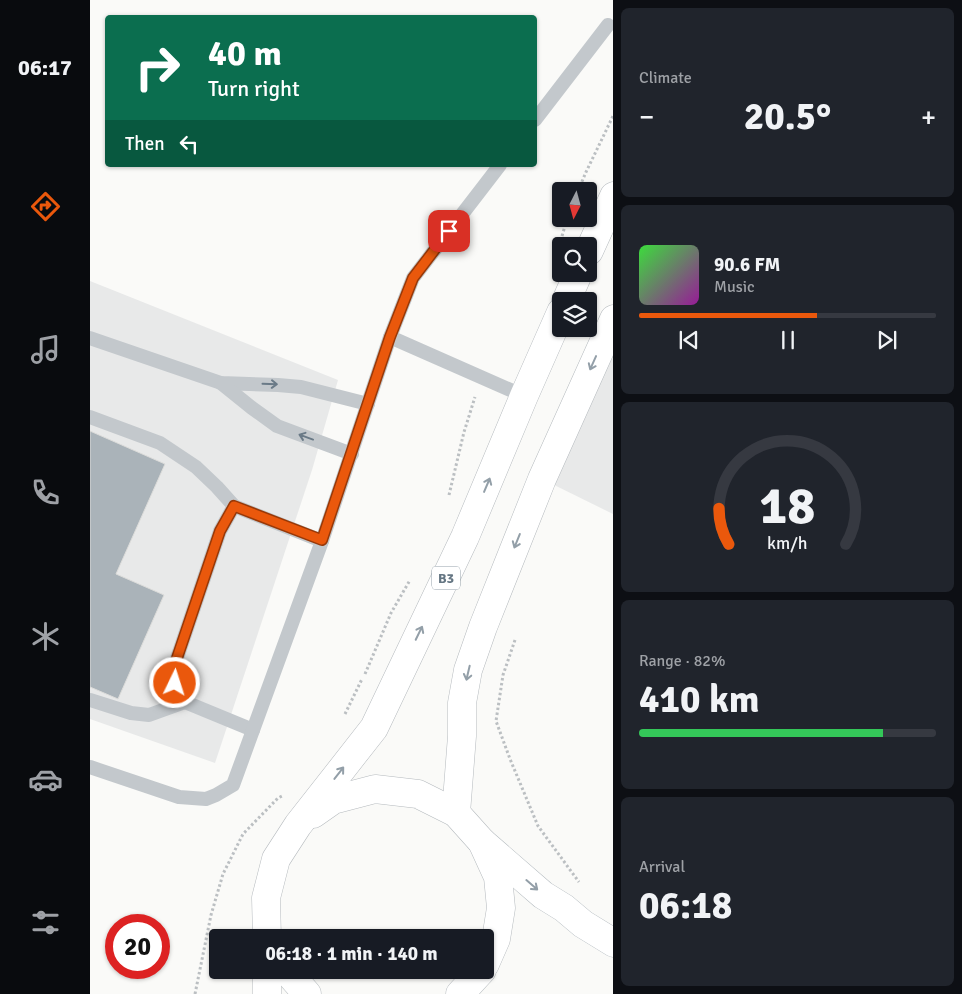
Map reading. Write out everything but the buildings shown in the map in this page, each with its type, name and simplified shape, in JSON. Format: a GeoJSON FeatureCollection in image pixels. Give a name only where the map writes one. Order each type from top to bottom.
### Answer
{"type":"FeatureCollection","features":[{"type":"Feature","properties":{"kind":"main road"},"geometry":{"type":"LineString","coordinates":[[595,237],[613,196]]}},
{"type":"Feature","properties":{"kind":"main road"},"geometry":{"type":"LineString","coordinates":[[456,814],[462,736],[462,703],[468,670],[483,627],[542,480],[613,319]]}},
{"type":"Feature","properties":{"kind":"main road","name":"B3"},"geometry":{"type":"LineString","coordinates":[[267,929],[266,898],[276,859],[298,825],[374,728],[465,537],[552,332]]}},
{"type":"Feature","properties":{"kind":"main road","name":"B3"},"geometry":{"type":"LineString","coordinates":[[298,825],[333,800],[374,789],[418,794],[456,814],[482,842],[498,877],[501,908],[494,944]]}},
{"type":"Feature","properties":{"kind":"main road"},"geometry":{"type":"LineString","coordinates":[[482,842],[543,895],[613,944]]}},
{"type":"Feature","properties":{"kind":"main road","name":"B3"},"geometry":{"type":"LineString","coordinates":[[266,898],[269,929]]}},
{"type":"Feature","properties":{"kind":"main road"},"geometry":{"type":"LineString","coordinates":[[267,979],[267,994]]}},
{"type":"Feature","properties":{"kind":"main road"},"geometry":{"type":"LineString","coordinates":[[294,979],[307,994]]}},
{"type":"Feature","properties":{"kind":"main road"},"geometry":{"type":"LineString","coordinates":[[460,994],[474,979]]}},
{"type":"Feature","properties":{"kind":"lane"},"geometry":{"type":"LineString","coordinates":[[537,117],[608,25]]}},
{"type":"Feature","properties":{"kind":"lane"},"geometry":{"type":"LineString","coordinates":[[90,767],[179,797],[206,799],[233,785],[322,540],[390,337],[413,278],[498,167]]}},
{"type":"Feature","properties":{"kind":"lane"},"geometry":{"type":"LineString","coordinates":[[390,337],[524,396]]}},
{"type":"Feature","properties":{"kind":"lane"},"geometry":{"type":"LineString","coordinates":[[90,338],[221,383],[278,385],[301,388],[368,404]]}},
{"type":"Feature","properties":{"kind":"lane"},"geometry":{"type":"LineString","coordinates":[[221,383],[277,426],[352,454]]}},
{"type":"Feature","properties":{"kind":"lane"},"geometry":{"type":"LineString","coordinates":[[90,417],[160,443],[196,468],[234,506],[322,540]]}},
{"type":"Feature","properties":{"kind":"lane"},"geometry":{"type":"LineString","coordinates":[[234,506],[220,531],[176,661],[175,683],[185,702],[253,730]]}},
{"type":"Feature","properties":{"kind":"lane"},"geometry":{"type":"LineString","coordinates":[[90,700],[131,713],[149,714],[185,702]]}},
{"type":"Feature","properties":{"kind":"path"},"geometry":{"type":"LineString","coordinates":[[582,182],[613,114]]}},
{"type":"Feature","properties":{"kind":"path"},"geometry":{"type":"LineString","coordinates":[[448,500],[464,432],[480,378]]}},
{"type":"Feature","properties":{"kind":"path"},"geometry":{"type":"LineString","coordinates":[[342,721],[391,614],[410,580]]}},
{"type":"Feature","properties":{"kind":"path"},"geometry":{"type":"LineString","coordinates":[[515,640],[503,674],[496,721],[538,826],[580,884]]}},
{"type":"Feature","properties":{"kind":"path"},"geometry":{"type":"LineString","coordinates":[[195,994],[211,915],[223,874],[244,834],[278,798],[286,794]]}},
{"type":"Feature","properties":{"kind":"shaded area"},"geometry":{"type":"Polygon","coordinates":[[[90,281],[338,380],[312,470],[215,763],[90,719],[90,281]]]}},
{"type":"Feature","properties":{"kind":"shaded area"},"geometry":{"type":"Polygon","coordinates":[[[613,341],[613,514],[542,479],[613,341]]]}},
{"type":"Feature","properties":{"kind":"route"},"geometry":{"type":"LineString","coordinates":[[175,683],[176,661],[220,531],[234,506],[322,540],[390,337],[413,278],[449,231]]}}]}
